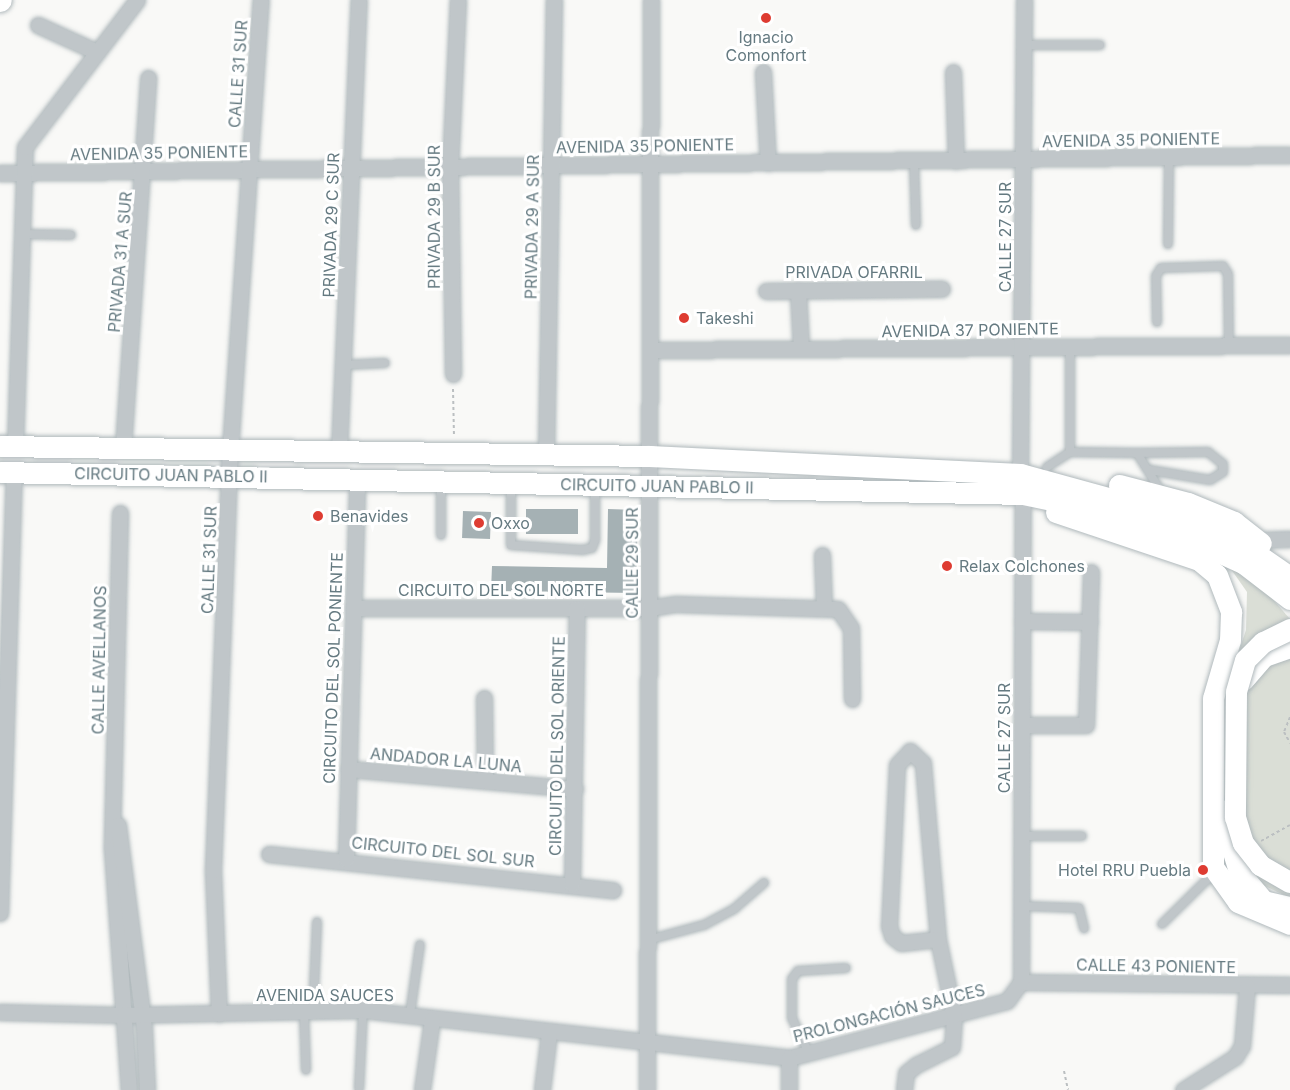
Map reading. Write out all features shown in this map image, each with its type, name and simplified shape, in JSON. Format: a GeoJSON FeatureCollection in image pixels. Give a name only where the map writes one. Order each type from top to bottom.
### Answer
{"type":"FeatureCollection","features":[{"type":"Feature","properties":{"kind":"main road","name":"CIRCUITO JUAN PABLO II"},"geometry":{"type":"LineString","coordinates":[[8,446],[650,456],[1022,484],[1188,520],[1242,544],[1290,577]]}},
{"type":"Feature","properties":{"kind":"main road"},"geometry":{"type":"LineString","coordinates":[[1290,566],[1234,522],[1164,496],[1047,467],[1022,484],[1046,508],[1199,560],[1217,575],[1232,612],[1230,640],[1213,698],[1209,837],[1215,872],[1238,902],[1290,924]]}},
{"type":"Feature","properties":{"kind":"main road","name":"CIRCUITO JUAN PABLO II"},"geometry":{"type":"LineString","coordinates":[[7,472],[650,485],[1022,484],[1183,536],[1243,563],[1290,599]]}},
{"type":"Feature","properties":{"kind":"main road"},"geometry":{"type":"LineString","coordinates":[[1290,629],[1263,642],[1245,660],[1236,692],[1235,817],[1243,843],[1260,865],[1290,882]]}},
{"type":"Feature","properties":{"kind":"main road"},"geometry":{"type":"LineString","coordinates":[[1290,647],[1264,656],[1247,672],[1234,705],[1230,842],[1248,889],[1263,901],[1290,907]]}},
{"type":"Feature","properties":{"kind":"street"},"geometry":{"type":"LineString","coordinates":[[8,446],[24,234],[22,173],[24,147],[137,0]]}},
{"type":"Feature","properties":{"kind":"street","name":"CALLE 31 SUR"},"geometry":{"type":"LineString","coordinates":[[219,1014],[213,870],[230,450],[261,0]]}},
{"type":"Feature","properties":{"kind":"street","name":"PRIVADA 29 C SUR"},"geometry":{"type":"LineString","coordinates":[[339,451],[359,0]]}},
{"type":"Feature","properties":{"kind":"street","name":"PRIVADA 29 B SUR"},"geometry":{"type":"LineString","coordinates":[[453,374],[450,168],[458,0]]}},
{"type":"Feature","properties":{"kind":"street","name":"PRIVADA 29 A SUR"},"geometry":{"type":"LineString","coordinates":[[546,455],[554,0]]}},
{"type":"Feature","properties":{"kind":"street","name":"CALLE 29 SUR"},"geometry":{"type":"LineString","coordinates":[[647,1090],[651,0]]}},
{"type":"Feature","properties":{"kind":"street","name":"CALLE 27 SUR"},"geometry":{"type":"LineString","coordinates":[[1021,982],[1024,0]]}},
{"type":"Feature","properties":{"kind":"street"},"geometry":{"type":"LineString","coordinates":[[38,26],[97,52]]}},
{"type":"Feature","properties":{"kind":"street"},"geometry":{"type":"LineString","coordinates":[[764,72],[768,163]]}},
{"type":"Feature","properties":{"kind":"street"},"geometry":{"type":"LineString","coordinates":[[953,72],[956,161]]}},
{"type":"Feature","properties":{"kind":"street","name":"PRIVADA 31 A SUR"},"geometry":{"type":"LineString","coordinates":[[123,448],[145,172],[148,78]]}},
{"type":"Feature","properties":{"kind":"street","name":"AVENIDA 35 PONIENTE"},"geometry":{"type":"LineString","coordinates":[[0,173],[1290,155]]}},
{"type":"Feature","properties":{"kind":"street","name":"PRIVADA OFARRIL"},"geometry":{"type":"LineString","coordinates":[[766,291],[942,290]]}},
{"type":"Feature","properties":{"kind":"street"},"geometry":{"type":"LineString","coordinates":[[798,291],[801,349]]}},
{"type":"Feature","properties":{"kind":"street","name":"AVENIDA 37 PONIENTE"},"geometry":{"type":"LineString","coordinates":[[651,350],[1290,345]]}},
{"type":"Feature","properties":{"kind":"street"},"geometry":{"type":"LineString","coordinates":[[0,913],[7,472]]}},
{"type":"Feature","properties":{"kind":"street","name":"CIRCUITO DEL SOL PONIENTE"},"geometry":{"type":"LineString","coordinates":[[346,859],[357,479]]}},
{"type":"Feature","properties":{"kind":"street","name":"CALLE AVELLANOS"},"geometry":{"type":"LineString","coordinates":[[120,513],[112,849],[129,1090]]}},
{"type":"Feature","properties":{"kind":"street"},"geometry":{"type":"LineString","coordinates":[[1258,540],[1290,539]]}},
{"type":"Feature","properties":{"kind":"street"},"geometry":{"type":"LineString","coordinates":[[822,555],[824,607],[838,609],[851,628],[852,699]]}},
{"type":"Feature","properties":{"kind":"street"},"geometry":{"type":"LineString","coordinates":[[1023,725],[1086,725],[1091,572]]}},
{"type":"Feature","properties":{"kind":"street","name":"CIRCUITO DEL SOL NORTE"},"geometry":{"type":"LineString","coordinates":[[353,608],[650,608],[676,604],[824,607]]}},
{"type":"Feature","properties":{"kind":"street","name":"CIRCUITO DEL SOL ORIENTE"},"geometry":{"type":"LineString","coordinates":[[572,884],[578,608]]}},
{"type":"Feature","properties":{"kind":"street"},"geometry":{"type":"LineString","coordinates":[[1022,621],[1090,622]]}},
{"type":"Feature","properties":{"kind":"street"},"geometry":{"type":"LineString","coordinates":[[484,698],[485,781]]}},
{"type":"Feature","properties":{"kind":"street"},"geometry":{"type":"LineString","coordinates":[[904,1090],[906,1073],[944,1054],[952,1047],[954,1033],[954,1015],[938,939],[923,763],[910,751],[897,765],[889,926],[892,936],[901,943],[938,939]]}},
{"type":"Feature","properties":{"kind":"street","name":"ANDADOR LA LUNA"},"geometry":{"type":"LineString","coordinates":[[348,769],[575,789]]}},
{"type":"Feature","properties":{"kind":"street","name":"CALLE AVELLANOS"},"geometry":{"type":"LineString","coordinates":[[114,807],[124,847],[142,1015],[147,1090]]}},
{"type":"Feature","properties":{"kind":"street","name":"CIRCUITO DEL SOL SUR"},"geometry":{"type":"LineString","coordinates":[[269,854],[346,859],[613,890]]}},
{"type":"Feature","properties":{"kind":"street","name":"CALLE 43 PONIENTE"},"geometry":{"type":"LineString","coordinates":[[1021,982],[1290,985]]}},
{"type":"Feature","properties":{"kind":"street","name":"PROLONGACIÓN SAUCES"},"geometry":{"type":"LineString","coordinates":[[648,1043],[789,1058],[1007,1001],[1021,982]]}},
{"type":"Feature","properties":{"kind":"street"},"geometry":{"type":"LineString","coordinates":[[1183,1090],[1235,1057],[1242,1046],[1248,986]]}},
{"type":"Feature","properties":{"kind":"street","name":"AVENIDA SAUCES"},"geometry":{"type":"LineString","coordinates":[[0,1012],[142,1015],[363,1010],[410,1014],[432,1020],[648,1043]]}},
{"type":"Feature","properties":{"kind":"street"},"geometry":{"type":"LineString","coordinates":[[422,1090],[432,1020]]}},
{"type":"Feature","properties":{"kind":"street"},"geometry":{"type":"LineString","coordinates":[[542,1090],[549,1033]]}},
{"type":"Feature","properties":{"kind":"street"},"geometry":{"type":"LineString","coordinates":[[789,1058],[789,1090]]}},
{"type":"Feature","properties":{"kind":"lane"},"geometry":{"type":"LineString","coordinates":[[1024,45],[1100,45]]}},
{"type":"Feature","properties":{"kind":"lane"},"geometry":{"type":"LineString","coordinates":[[1168,244],[1169,158]]}},
{"type":"Feature","properties":{"kind":"lane"},"geometry":{"type":"LineString","coordinates":[[914,162],[916,225]]}},
{"type":"Feature","properties":{"kind":"lane"},"geometry":{"type":"LineString","coordinates":[[24,234],[71,235]]}},
{"type":"Feature","properties":{"kind":"lane"},"geometry":{"type":"LineString","coordinates":[[1157,322],[1156,276],[1161,267],[1223,266],[1228,274],[1229,345]]}},
{"type":"Feature","properties":{"kind":"lane"},"geometry":{"type":"LineString","coordinates":[[1070,347],[1070,452]]}},
{"type":"Feature","properties":{"kind":"lane"},"geometry":{"type":"LineString","coordinates":[[343,365],[385,363]]}},
{"type":"Feature","properties":{"kind":"lane"},"geometry":{"type":"LineString","coordinates":[[1047,467],[1070,452],[1208,452],[1223,464],[1223,472],[1210,480],[1150,470]]}},
{"type":"Feature","properties":{"kind":"lane"},"geometry":{"type":"LineString","coordinates":[[1137,453],[1150,470],[1164,496]]}},
{"type":"Feature","properties":{"kind":"lane"},"geometry":{"type":"LineString","coordinates":[[441,481],[441,535]]}},
{"type":"Feature","properties":{"kind":"lane"},"geometry":{"type":"LineString","coordinates":[[511,482],[511,545],[583,550],[592,548],[595,540],[595,484]]}},
{"type":"Feature","properties":{"kind":"lane"},"geometry":{"type":"LineString","coordinates":[[1022,836],[1082,836]]}},
{"type":"Feature","properties":{"kind":"lane"},"geometry":{"type":"LineString","coordinates":[[1162,924],[1215,872]]}},
{"type":"Feature","properties":{"kind":"lane"},"geometry":{"type":"LineString","coordinates":[[648,940],[704,925],[734,909],[764,883]]}},
{"type":"Feature","properties":{"kind":"lane"},"geometry":{"type":"LineString","coordinates":[[1022,906],[1079,908],[1084,928]]}},
{"type":"Feature","properties":{"kind":"lane"},"geometry":{"type":"LineString","coordinates":[[306,1070],[308,1011],[317,922]]}},
{"type":"Feature","properties":{"kind":"lane"},"geometry":{"type":"LineString","coordinates":[[410,1014],[420,945]]}},
{"type":"Feature","properties":{"kind":"lane"},"geometry":{"type":"LineString","coordinates":[[810,1054],[792,1017],[792,979],[798,971],[846,968]]}},
{"type":"Feature","properties":{"kind":"lane"},"geometry":{"type":"LineString","coordinates":[[359,1089],[363,1010]]}},
{"type":"Feature","properties":{"kind":"path"},"geometry":{"type":"LineString","coordinates":[[453,374],[454,433]]}},
{"type":"Feature","properties":{"kind":"path"},"geometry":{"type":"LineString","coordinates":[[1290,717],[1284,732],[1290,743]]}},
{"type":"Feature","properties":{"kind":"path"},"geometry":{"type":"LineString","coordinates":[[1064,1071],[1068,1090]]}},
{"type":"Feature","properties":{"kind":"shaded area"},"geometry":{"type":"Polygon","coordinates":[[[1226,562],[1249,572],[1290,619],[1290,898],[1263,885],[1227,840],[1231,675],[1246,630],[1247,592],[1226,562]]]}},
{"type":"Feature","properties":{"kind":"building"},"geometry":{"type":"Polygon","coordinates":[[[526,509],[578,509],[578,534],[526,534],[526,509]]]}},
{"type":"Feature","properties":{"kind":"building"},"geometry":{"type":"Polygon","coordinates":[[[608,509],[638,510],[636,593],[491,591],[492,566],[607,568],[608,509]]]}},
{"type":"Feature","properties":{"kind":"building"},"geometry":{"type":"Polygon","coordinates":[[[463,511],[491,512],[490,539],[462,538],[463,511]]]}},
{"type":"Feature","properties":{"kind":"place","name":"Ignacio Comonfort"},"geometry":{"type":"Point","coordinates":[766,18]}},
{"type":"Feature","properties":{"kind":"place","name":"Takeshi"},"geometry":{"type":"Point","coordinates":[684,318]}},
{"type":"Feature","properties":{"kind":"place","name":"Benavides"},"geometry":{"type":"Point","coordinates":[318,516]}},
{"type":"Feature","properties":{"kind":"place","name":"Oxxo"},"geometry":{"type":"Point","coordinates":[479,523]}},
{"type":"Feature","properties":{"kind":"place","name":"Relax Colchones"},"geometry":{"type":"Point","coordinates":[947,566]}},
{"type":"Feature","properties":{"kind":"place","name":"Hotel RRU Puebla"},"geometry":{"type":"Point","coordinates":[1203,870]}}]}
